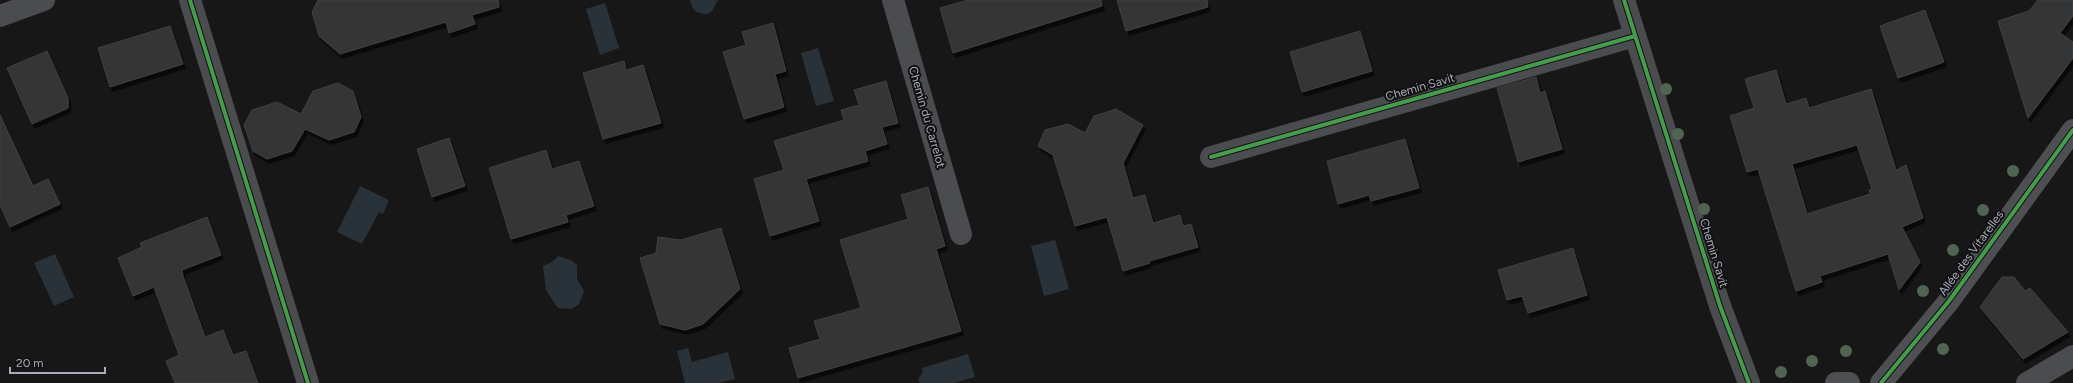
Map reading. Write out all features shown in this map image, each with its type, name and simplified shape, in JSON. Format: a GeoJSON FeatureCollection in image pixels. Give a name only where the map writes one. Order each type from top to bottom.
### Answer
{"type":"FeatureCollection","features":[{"type":"Feature","properties":{"kind":"main road","name":"Allée des Vitarelles"},"geometry":{"type":"LineString","coordinates":[[1881,383],[1949,301],[2073,130]]}},
{"type":"Feature","properties":{"kind":"main road"},"geometry":{"type":"LineString","coordinates":[[1836,383],[1849,383]]}},
{"type":"Feature","properties":{"kind":"street"},"geometry":{"type":"LineString","coordinates":[[0,16],[44,0]]}},
{"type":"Feature","properties":{"kind":"street"},"geometry":{"type":"LineString","coordinates":[[190,0],[308,383]]}},
{"type":"Feature","properties":{"kind":"street","name":"Chemin du Carrelot"},"geometry":{"type":"LineString","coordinates":[[893,0],[961,234]]}},
{"type":"Feature","properties":{"kind":"street","name":"Chemin Savit"},"geometry":{"type":"LineString","coordinates":[[1624,0],[1720,306],[1749,383]]}},
{"type":"Feature","properties":{"kind":"street","name":"Chemin Savit"},"geometry":{"type":"LineString","coordinates":[[1211,157],[1635,36]]}},
{"type":"Feature","properties":{"kind":"street"},"geometry":{"type":"LineString","coordinates":[[2027,383],[2073,356]]}},
{"type":"Feature","properties":{"kind":"shaded area"},"geometry":{"type":"Polygon","coordinates":[[[690,0],[718,0],[712,11],[708,14],[696,11],[692,7],[690,0]]]}},
{"type":"Feature","properties":{"kind":"shaded area"},"geometry":{"type":"Polygon","coordinates":[[[605,3],[619,48],[600,55],[586,9],[605,3]]]}},
{"type":"Feature","properties":{"kind":"shaded area"},"geometry":{"type":"Polygon","coordinates":[[[818,48],[834,101],[816,106],[801,53],[818,48]]]}},
{"type":"Feature","properties":{"kind":"shaded area"},"geometry":{"type":"Polygon","coordinates":[[[360,186],[389,200],[383,214],[379,212],[362,244],[337,232],[360,186]]]}},
{"type":"Feature","properties":{"kind":"shaded area"},"geometry":{"type":"Polygon","coordinates":[[[1055,240],[1069,289],[1044,296],[1031,246],[1055,240]]]}},
{"type":"Feature","properties":{"kind":"shaded area"},"geometry":{"type":"Polygon","coordinates":[[[55,254],[74,297],[54,306],[34,263],[55,254]]]}},
{"type":"Feature","properties":{"kind":"shaded area"},"geometry":{"type":"Polygon","coordinates":[[[558,256],[571,260],[577,265],[577,279],[584,291],[579,304],[571,309],[558,308],[546,290],[543,266],[552,262],[558,256]]]}},
{"type":"Feature","properties":{"kind":"shaded area"},"geometry":{"type":"Polygon","coordinates":[[[688,348],[692,362],[728,352],[735,379],[719,383],[685,383],[677,351],[688,348]]]}},
{"type":"Feature","properties":{"kind":"shaded area"},"geometry":{"type":"Polygon","coordinates":[[[968,354],[975,377],[954,383],[920,383],[918,379],[923,372],[922,368],[968,354]]]}},
{"type":"Feature","properties":{"kind":"building"},"geometry":{"type":"Polygon","coordinates":[[[318,0],[498,0],[499,7],[472,15],[475,24],[449,33],[446,22],[340,54],[319,36],[312,12],[318,0]]]}},
{"type":"Feature","properties":{"kind":"building"},"geometry":{"type":"Polygon","coordinates":[[[968,0],[1101,0],[1102,6],[953,53],[940,8],[968,0]]]}},
{"type":"Feature","properties":{"kind":"building"},"geometry":{"type":"Polygon","coordinates":[[[1117,0],[1207,0],[1208,7],[1126,31],[1117,0]]]}},
{"type":"Feature","properties":{"kind":"building"},"geometry":{"type":"Polygon","coordinates":[[[2038,0],[2073,0],[2073,16],[2060,33],[2073,42],[2073,58],[2028,118],[1998,21],[2029,11],[2038,0]]]}},
{"type":"Feature","properties":{"kind":"building"},"geometry":{"type":"Polygon","coordinates":[[[1925,10],[1944,62],[1898,78],[1880,26],[1925,10]]]}},
{"type":"Feature","properties":{"kind":"building"},"geometry":{"type":"Polygon","coordinates":[[[773,23],[786,71],[775,74],[784,107],[744,119],[723,52],[746,45],[742,32],[773,23]]]}},
{"type":"Feature","properties":{"kind":"building"},"geometry":{"type":"Polygon","coordinates":[[[170,26],[183,64],[110,87],[98,48],[170,26]]]}},
{"type":"Feature","properties":{"kind":"building"},"geometry":{"type":"Polygon","coordinates":[[[1360,31],[1372,71],[1302,92],[1290,52],[1360,31]]]}},
{"type":"Feature","properties":{"kind":"building"},"geometry":{"type":"Polygon","coordinates":[[[47,51],[68,98],[68,108],[32,124],[7,68],[47,51]]]}},
{"type":"Feature","properties":{"kind":"building"},"geometry":{"type":"Polygon","coordinates":[[[624,61],[626,70],[643,65],[661,123],[603,139],[583,73],[624,61]]]}},
{"type":"Feature","properties":{"kind":"building"},"geometry":{"type":"Polygon","coordinates":[[[1776,70],[1786,104],[1806,98],[1809,108],[1871,89],[1896,170],[1906,165],[1923,218],[1902,227],[1920,262],[1899,290],[1888,254],[1820,276],[1822,282],[1796,291],[1758,169],[1747,172],[1730,116],[1754,108],[1745,79],[1776,70]],[[1857,145],[1792,164],[1807,214],[1870,194],[1869,190],[1872,189],[1857,145]]]}},
{"type":"Feature","properties":{"kind":"building"},"geometry":{"type":"Polygon","coordinates":[[[1536,77],[1540,93],[1545,91],[1562,149],[1518,162],[1497,88],[1536,77]]]}},
{"type":"Feature","properties":{"kind":"building"},"geometry":{"type":"Polygon","coordinates":[[[886,81],[898,123],[882,127],[887,144],[865,151],[868,161],[806,179],[819,221],[770,236],[754,179],[784,170],[774,141],[844,120],[841,110],[859,105],[854,90],[886,81]]]}},
{"type":"Feature","properties":{"kind":"building"},"geometry":{"type":"Polygon","coordinates":[[[338,83],[353,91],[361,117],[354,132],[329,140],[305,129],[292,151],[267,159],[253,151],[244,125],[252,110],[277,102],[301,114],[313,91],[338,83]]]}},
{"type":"Feature","properties":{"kind":"building"},"geometry":{"type":"Polygon","coordinates":[[[1116,109],[1143,125],[1123,163],[1133,198],[1145,195],[1153,223],[1180,215],[1183,226],[1191,224],[1198,247],[1149,261],[1150,263],[1123,271],[1107,217],[1075,226],[1053,155],[1038,146],[1045,130],[1068,124],[1085,133],[1094,116],[1116,109]]]}},
{"type":"Feature","properties":{"kind":"building"},"geometry":{"type":"Polygon","coordinates":[[[0,115],[33,186],[48,179],[60,204],[10,227],[0,205],[0,115]]]}},
{"type":"Feature","properties":{"kind":"building"},"geometry":{"type":"Polygon","coordinates":[[[449,138],[465,186],[432,197],[417,149],[449,138]]]}},
{"type":"Feature","properties":{"kind":"building"},"geometry":{"type":"Polygon","coordinates":[[[1405,139],[1419,188],[1371,201],[1369,195],[1338,204],[1327,161],[1405,139]]]}},
{"type":"Feature","properties":{"kind":"building"},"geometry":{"type":"Polygon","coordinates":[[[546,150],[552,169],[579,161],[594,206],[566,215],[568,222],[511,239],[489,168],[546,150]]]}},
{"type":"Feature","properties":{"kind":"building"},"geometry":{"type":"Polygon","coordinates":[[[928,187],[945,246],[936,249],[961,331],[798,378],[789,348],[820,339],[814,321],[861,308],[840,240],[908,219],[901,195],[928,187]]]}},
{"type":"Feature","properties":{"kind":"building"},"geometry":{"type":"Polygon","coordinates":[[[207,217],[221,255],[182,270],[183,276],[205,337],[223,330],[233,355],[246,351],[258,383],[175,383],[166,361],[179,355],[154,287],[133,296],[118,258],[142,247],[140,243],[207,217]]]}},
{"type":"Feature","properties":{"kind":"building"},"geometry":{"type":"Polygon","coordinates":[[[721,228],[740,289],[703,324],[685,330],[660,324],[640,258],[656,253],[658,237],[681,240],[721,228]]]}},
{"type":"Feature","properties":{"kind":"building"},"geometry":{"type":"Polygon","coordinates":[[[1573,248],[1587,295],[1528,313],[1522,296],[1507,300],[1498,270],[1573,248]]]}},
{"type":"Feature","properties":{"kind":"building"},"geometry":{"type":"Polygon","coordinates":[[[2002,277],[2014,277],[2025,291],[2030,288],[2068,332],[2023,359],[1980,307],[2002,277]]]}},
{"type":"Feature","properties":{"kind":"cycle path"},"geometry":{"type":"LineString","coordinates":[[190,0],[308,383]]}},
{"type":"Feature","properties":{"kind":"cycle path"},"geometry":{"type":"LineString","coordinates":[[1624,0],[1720,306],[1749,383]]}},
{"type":"Feature","properties":{"kind":"cycle path"},"geometry":{"type":"LineString","coordinates":[[1211,157],[1635,36]]}},
{"type":"Feature","properties":{"kind":"cycle path"},"geometry":{"type":"LineString","coordinates":[[1881,383],[1949,301],[2073,130]]}}]}
